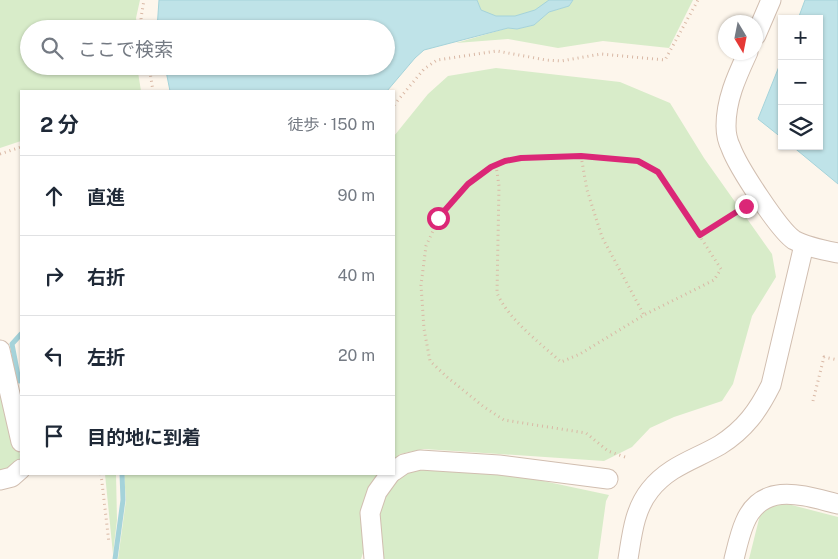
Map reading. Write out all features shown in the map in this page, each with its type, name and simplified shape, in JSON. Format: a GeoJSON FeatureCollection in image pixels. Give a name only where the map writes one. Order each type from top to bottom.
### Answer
{"type":"FeatureCollection","features":[{"type":"Feature","properties":{"kind":"street"},"geometry":{"type":"LineString","coordinates":[[763,19],[771,0]]}},
{"type":"Feature","properties":{"kind":"street"},"geometry":{"type":"LineString","coordinates":[[744,60],[733,86],[728,106],[726,128],[731,149],[755,190],[782,229],[793,239],[804,245],[838,253]]}},
{"type":"Feature","properties":{"kind":"street"},"geometry":{"type":"LineString","coordinates":[[628,559],[634,524],[649,491],[677,466],[719,445],[738,432],[761,405],[771,385],[804,245]]}},
{"type":"Feature","properties":{"kind":"street"},"geometry":{"type":"LineString","coordinates":[[0,352],[20,438]]}},
{"type":"Feature","properties":{"kind":"street"},"geometry":{"type":"LineString","coordinates":[[395,470],[404,464],[420,460],[499,464],[608,478]]}},
{"type":"Feature","properties":{"kind":"street"},"geometry":{"type":"LineString","coordinates":[[0,480],[12,477],[20,471]]}},
{"type":"Feature","properties":{"kind":"street"},"geometry":{"type":"LineString","coordinates":[[374,559],[370,513],[377,492],[389,475]]}},
{"type":"Feature","properties":{"kind":"street"},"geometry":{"type":"LineString","coordinates":[[734,559],[745,521],[762,500],[784,494],[799,495],[838,504]]}},
{"type":"Feature","properties":{"kind":"path"},"geometry":{"type":"LineString","coordinates":[[140,20],[144,0]]}},
{"type":"Feature","properties":{"kind":"path"},"geometry":{"type":"LineString","coordinates":[[395,104],[429,64],[437,60],[497,51],[561,61],[607,54],[665,60],[698,0]]}},
{"type":"Feature","properties":{"kind":"path"},"geometry":{"type":"LineString","coordinates":[[150,75],[153,90]]}},
{"type":"Feature","properties":{"kind":"path"},"geometry":{"type":"LineString","coordinates":[[0,154],[20,147]]}},
{"type":"Feature","properties":{"kind":"path"},"geometry":{"type":"LineString","coordinates":[[581,156],[587,190],[602,237],[644,315]]}},
{"type":"Feature","properties":{"kind":"path"},"geometry":{"type":"LineString","coordinates":[[496,165],[499,195],[498,293],[501,301],[520,324],[561,362],[580,354],[644,315],[714,280],[721,269],[658,172],[638,161],[581,156],[521,158],[505,161],[496,165],[468,184],[438,218],[426,246],[421,285],[424,329],[430,361],[484,407],[504,420],[586,433],[608,451],[625,457]]}},
{"type":"Feature","properties":{"kind":"path"},"geometry":{"type":"LineString","coordinates":[[700,235],[746,206]]}},
{"type":"Feature","properties":{"kind":"path"},"geometry":{"type":"LineString","coordinates":[[814,401],[824,357],[838,360]]}},
{"type":"Feature","properties":{"kind":"path"},"geometry":{"type":"LineString","coordinates":[[101,475],[109,543]]}},
{"type":"Feature","properties":{"kind":"green space"},"geometry":{"type":"Polygon","coordinates":[[[0,0],[140,0],[136,20],[20,20],[20,75],[138,75],[141,90],[20,90],[20,141],[0,148],[0,0]]]}},
{"type":"Feature","properties":{"kind":"green space"},"geometry":{"type":"Polygon","coordinates":[[[477,0],[549,0],[532,12],[502,17],[481,10],[477,0]]]}},
{"type":"Feature","properties":{"kind":"green space"},"geometry":{"type":"Polygon","coordinates":[[[573,0],[693,0],[669,48],[603,41],[558,48],[508,39],[456,43],[508,28],[517,29],[534,25],[549,12],[569,6],[573,0]]]}},
{"type":"Feature","properties":{"kind":"green space"},"geometry":{"type":"Polygon","coordinates":[[[496,68],[620,82],[670,103],[704,158],[772,254],[776,277],[752,316],[733,384],[722,401],[674,417],[650,428],[632,447],[604,461],[424,449],[400,454],[395,459],[395,135],[428,94],[448,76],[496,68]]]}},
{"type":"Feature","properties":{"kind":"green space"},"geometry":{"type":"Polygon","coordinates":[[[5,392],[20,455],[19,465],[0,475],[0,395],[5,392]]]}},
{"type":"Feature","properties":{"kind":"green space"},"geometry":{"type":"Polygon","coordinates":[[[411,468],[491,470],[609,495],[606,501],[598,559],[383,559],[375,518],[393,478],[411,468]]]}},
{"type":"Feature","properties":{"kind":"green space"},"geometry":{"type":"Polygon","coordinates":[[[105,475],[116,475],[117,520],[113,554],[105,475]]]}},
{"type":"Feature","properties":{"kind":"green space"},"geometry":{"type":"Polygon","coordinates":[[[124,475],[381,475],[365,515],[364,550],[361,559],[118,559],[126,500],[124,475]]]}},
{"type":"Feature","properties":{"kind":"green space"},"geometry":{"type":"Polygon","coordinates":[[[780,502],[838,517],[838,559],[749,559],[762,507],[780,502]]]}},
{"type":"Feature","properties":{"kind":"water"},"geometry":{"type":"Polygon","coordinates":[[[159,0],[477,0],[481,10],[496,16],[515,16],[535,10],[549,0],[573,0],[569,6],[549,12],[534,25],[517,29],[508,28],[424,50],[388,90],[170,90],[167,75],[395,75],[395,20],[158,20],[159,0]]]}},
{"type":"Feature","properties":{"kind":"water"},"geometry":{"type":"Polygon","coordinates":[[[805,0],[838,0],[838,184],[797,150],[823,150],[823,15],[799,15],[805,0]]]}},
{"type":"Feature","properties":{"kind":"water"},"geometry":{"type":"Polygon","coordinates":[[[778,69],[778,135],[758,119],[778,69]]]}},
{"type":"Feature","properties":{"kind":"waterway"},"geometry":{"type":"LineString","coordinates":[[19,381],[12,344],[20,335]]}},
{"type":"Feature","properties":{"kind":"waterway"},"geometry":{"type":"LineString","coordinates":[[115,559],[123,500],[122,475]]}},
{"type":"Feature","properties":{"kind":"route"},"geometry":{"type":"LineString","coordinates":[[438,218],[468,184],[491,167],[505,161],[521,158],[581,156],[638,161],[658,172],[700,235],[746,206]]}}]}
